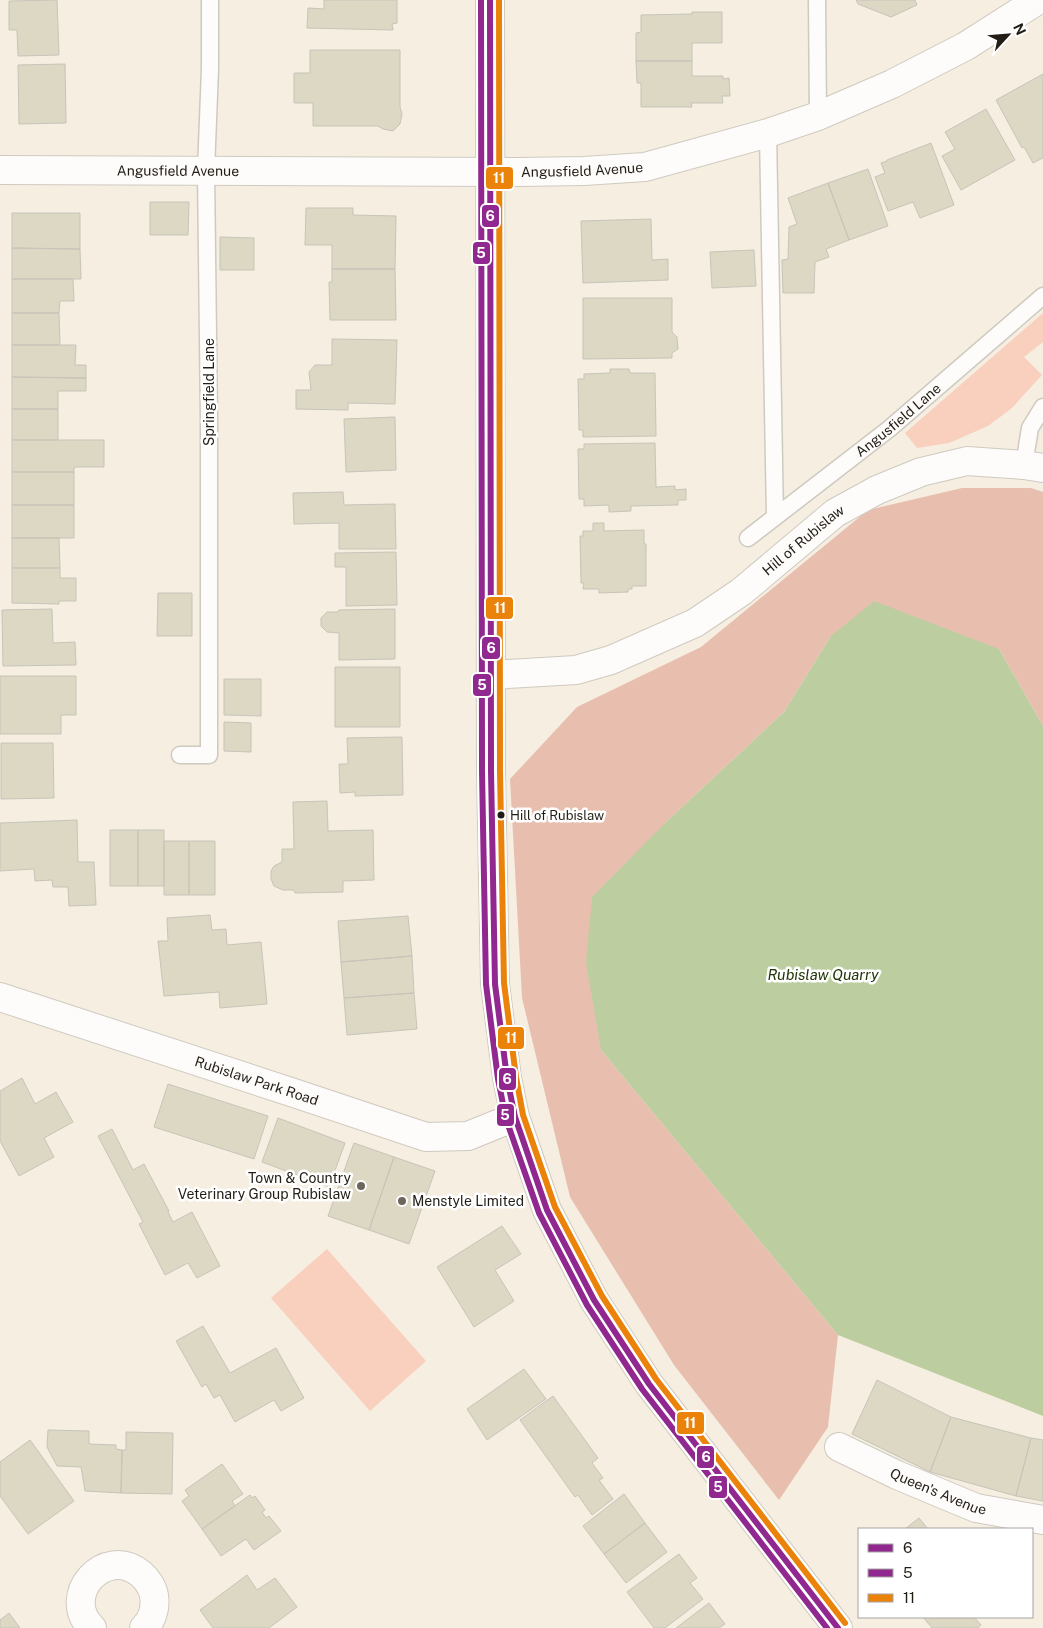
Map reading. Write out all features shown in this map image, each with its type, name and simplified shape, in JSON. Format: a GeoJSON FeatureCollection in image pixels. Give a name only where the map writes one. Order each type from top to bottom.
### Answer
{"type":"FeatureCollection","features":[{"type":"Feature","properties":{"kind":"street"},"geometry":{"type":"LineString","coordinates":[[490,0],[491,674],[495,984],[506,1078],[515,1117],[547,1210],[594,1300],[649,1384],[838,1628]]}},
{"type":"Feature","properties":{"kind":"street","name":"Angusfield Avenue"},"geometry":{"type":"LineString","coordinates":[[0,170],[584,171],[645,167],[768,133],[818,116],[892,84],[966,46],[1038,0]]}},
{"type":"Feature","properties":{"kind":"street","name":"Hill of Rubislaw"},"geometry":{"type":"LineString","coordinates":[[491,674],[576,670],[611,660],[695,622],[741,592],[835,514],[877,490],[921,472],[967,461],[1034,467]]}},
{"type":"Feature","properties":{"kind":"street","name":"Rubislaw Park Road"},"geometry":{"type":"LineString","coordinates":[[0,997],[294,1092],[426,1137],[468,1136],[515,1117]]}},
{"type":"Feature","properties":{"kind":"street","name":"Queen's Avenue"},"geometry":{"type":"LineString","coordinates":[[839,1447],[976,1508],[1043,1520]]}},
{"type":"Feature","properties":{"kind":"street"},"geometry":{"type":"LineString","coordinates":[[92,1628],[84,1615],[81,1604],[82,1593],[86,1583],[93,1574],[102,1568],[113,1565],[135,1569],[150,1584],[154,1594],[155,1605],[152,1616],[144,1628]]}},
{"type":"Feature","properties":{"kind":"lane","name":"Springfield Lane"},"geometry":{"type":"LineString","coordinates":[[180,755],[209,755],[209,421],[206,170],[210,69],[210,0]]}},
{"type":"Feature","properties":{"kind":"lane"},"geometry":{"type":"LineString","coordinates":[[817,0],[818,116]]}},
{"type":"Feature","properties":{"kind":"lane"},"geometry":{"type":"LineString","coordinates":[[768,133],[775,517]]}},
{"type":"Feature","properties":{"kind":"lane","name":"Angusfield Lane"},"geometry":{"type":"LineString","coordinates":[[748,538],[889,429],[1043,296]]}},
{"type":"Feature","properties":{"kind":"lane"},"geometry":{"type":"LineString","coordinates":[[1034,467],[1030,428],[1043,407]]}},
{"type":"Feature","properties":{"kind":"shaded area"},"geometry":{"type":"Polygon","coordinates":[[[1043,313],[1043,342],[1024,357],[1042,375],[1012,408],[988,426],[949,443],[917,448],[905,433],[1043,313]]]}},
{"type":"Feature","properties":{"kind":"shaded area"},"geometry":{"type":"Polygon","coordinates":[[[962,488],[1031,488],[1043,492],[1043,726],[999,649],[831,636],[784,712],[665,823],[601,1050],[838,1335],[828,1427],[779,1500],[674,1365],[570,1197],[522,998],[510,779],[577,707],[701,647],[868,510],[962,488]]]}},
{"type":"Feature","properties":{"kind":"shaded area"},"geometry":{"type":"Polygon","coordinates":[[[327,1249],[426,1361],[370,1411],[271,1298],[327,1249]]]}},
{"type":"Feature","properties":{"kind":"water","name":"Rubislaw Quarry"},"geometry":{"type":"Polygon","coordinates":[[[874,601],[999,649],[1043,726],[1043,1416],[838,1335],[601,1050],[586,963],[592,897],[665,823],[784,712],[831,636],[874,601]]]}},
{"type":"Feature","properties":{"kind":"building"},"geometry":{"type":"Polygon","coordinates":[[[57,0],[59,55],[18,56],[17,30],[9,30],[9,1],[57,0]]]}},
{"type":"Feature","properties":{"kind":"building"},"geometry":{"type":"Polygon","coordinates":[[[324,0],[397,0],[397,23],[392,24],[393,30],[307,28],[308,8],[324,9],[324,0]]]}},
{"type":"Feature","properties":{"kind":"building"},"geometry":{"type":"Polygon","coordinates":[[[856,0],[915,0],[917,5],[891,17],[858,4],[856,0]]]}},
{"type":"Feature","properties":{"kind":"building"},"geometry":{"type":"Polygon","coordinates":[[[692,12],[722,12],[722,43],[692,43],[692,61],[636,61],[636,33],[641,32],[641,15],[692,14],[692,12]]]}},
{"type":"Feature","properties":{"kind":"building"},"geometry":{"type":"Polygon","coordinates":[[[310,50],[400,50],[400,107],[402,114],[400,124],[393,131],[378,126],[313,126],[313,103],[294,103],[294,73],[310,73],[310,50]]]}},
{"type":"Feature","properties":{"kind":"building"},"geometry":{"type":"Polygon","coordinates":[[[636,61],[692,61],[692,76],[723,76],[723,79],[729,78],[730,96],[722,96],[723,103],[691,103],[692,107],[641,107],[641,83],[637,83],[636,61]]]}},
{"type":"Feature","properties":{"kind":"building"},"geometry":{"type":"Polygon","coordinates":[[[65,64],[66,123],[19,124],[18,65],[65,64]]]}},
{"type":"Feature","properties":{"kind":"building"},"geometry":{"type":"Polygon","coordinates":[[[1043,74],[1043,158],[1033,163],[1024,147],[1022,148],[996,100],[1043,74]]]}},
{"type":"Feature","properties":{"kind":"building"},"geometry":{"type":"Polygon","coordinates":[[[986,109],[1015,160],[961,190],[942,156],[955,149],[945,132],[986,109]]]}},
{"type":"Feature","properties":{"kind":"building"},"geometry":{"type":"Polygon","coordinates":[[[931,143],[954,205],[920,218],[913,202],[888,211],[875,177],[885,173],[881,163],[931,143]]]}},
{"type":"Feature","properties":{"kind":"building"},"geometry":{"type":"Polygon","coordinates":[[[868,169],[888,226],[849,240],[828,183],[868,169]]]}},
{"type":"Feature","properties":{"kind":"building"},"geometry":{"type":"Polygon","coordinates":[[[828,183],[849,240],[826,249],[829,257],[815,262],[814,293],[783,293],[782,260],[788,259],[789,227],[797,224],[788,198],[828,183]]]}},
{"type":"Feature","properties":{"kind":"building"},"geometry":{"type":"Polygon","coordinates":[[[150,202],[189,202],[188,235],[150,235],[150,202]]]}},
{"type":"Feature","properties":{"kind":"building"},"geometry":{"type":"Polygon","coordinates":[[[306,208],[353,208],[353,215],[396,216],[395,269],[332,269],[332,245],[305,245],[306,208]]]}},
{"type":"Feature","properties":{"kind":"building"},"geometry":{"type":"Polygon","coordinates":[[[12,213],[80,213],[80,249],[12,248],[12,213]]]}},
{"type":"Feature","properties":{"kind":"building"},"geometry":{"type":"Polygon","coordinates":[[[651,219],[652,260],[668,259],[668,280],[583,283],[581,221],[651,219]]]}},
{"type":"Feature","properties":{"kind":"building"},"geometry":{"type":"Polygon","coordinates":[[[220,237],[254,238],[254,270],[220,270],[220,237]]]}},
{"type":"Feature","properties":{"kind":"building"},"geometry":{"type":"Polygon","coordinates":[[[12,248],[80,249],[81,279],[12,279],[12,248]]]}},
{"type":"Feature","properties":{"kind":"building"},"geometry":{"type":"Polygon","coordinates":[[[754,250],[756,286],[712,288],[710,252],[754,250]]]}},
{"type":"Feature","properties":{"kind":"building"},"geometry":{"type":"Polygon","coordinates":[[[332,269],[395,269],[396,320],[330,320],[329,282],[332,282],[332,269]]]}},
{"type":"Feature","properties":{"kind":"building"},"geometry":{"type":"Polygon","coordinates":[[[12,279],[73,279],[74,301],[60,301],[59,313],[12,313],[12,279]]]}},
{"type":"Feature","properties":{"kind":"building"},"geometry":{"type":"Polygon","coordinates":[[[583,298],[672,298],[672,332],[677,337],[678,349],[672,353],[672,358],[583,359],[583,298]]]}},
{"type":"Feature","properties":{"kind":"building"},"geometry":{"type":"Polygon","coordinates":[[[12,313],[59,313],[60,345],[12,345],[12,313]]]}},
{"type":"Feature","properties":{"kind":"building"},"geometry":{"type":"Polygon","coordinates":[[[332,339],[397,340],[395,404],[348,403],[348,410],[296,409],[296,390],[311,390],[309,372],[315,365],[332,365],[332,339]]]}},
{"type":"Feature","properties":{"kind":"building"},"geometry":{"type":"Polygon","coordinates":[[[12,345],[76,345],[75,365],[86,365],[86,378],[12,377],[12,345]]]}},
{"type":"Feature","properties":{"kind":"building"},"geometry":{"type":"Polygon","coordinates":[[[610,369],[629,369],[630,373],[655,373],[656,436],[583,437],[583,430],[579,430],[578,379],[584,379],[584,374],[610,373],[610,369]]]}},
{"type":"Feature","properties":{"kind":"building"},"geometry":{"type":"Polygon","coordinates":[[[12,377],[86,378],[86,391],[58,391],[58,409],[12,409],[12,377]]]}},
{"type":"Feature","properties":{"kind":"building"},"geometry":{"type":"Polygon","coordinates":[[[12,409],[58,409],[58,440],[12,440],[12,409]]]}},
{"type":"Feature","properties":{"kind":"building"},"geometry":{"type":"Polygon","coordinates":[[[395,417],[396,470],[346,472],[344,419],[395,417]]]}},
{"type":"Feature","properties":{"kind":"building"},"geometry":{"type":"Polygon","coordinates":[[[12,440],[104,440],[104,467],[74,467],[74,472],[12,472],[12,440]]]}},
{"type":"Feature","properties":{"kind":"building"},"geometry":{"type":"Polygon","coordinates":[[[655,443],[656,487],[675,486],[675,490],[686,489],[686,500],[678,500],[678,505],[631,506],[631,511],[609,512],[609,505],[584,506],[584,499],[579,499],[578,449],[584,449],[584,444],[655,443]]]}},
{"type":"Feature","properties":{"kind":"building"},"geometry":{"type":"Polygon","coordinates":[[[12,472],[74,472],[74,505],[12,505],[12,472]]]}},
{"type":"Feature","properties":{"kind":"building"},"geometry":{"type":"Polygon","coordinates":[[[343,492],[344,505],[395,504],[396,549],[339,549],[339,523],[294,524],[293,493],[343,492]]]}},
{"type":"Feature","properties":{"kind":"building"},"geometry":{"type":"Polygon","coordinates":[[[12,505],[74,505],[74,538],[12,538],[12,505]]]}},
{"type":"Feature","properties":{"kind":"building"},"geometry":{"type":"Polygon","coordinates":[[[593,523],[604,523],[604,531],[644,530],[646,586],[632,586],[632,589],[628,589],[628,592],[599,593],[599,589],[583,589],[584,583],[581,583],[580,536],[583,536],[583,531],[593,531],[593,523]]]}},
{"type":"Feature","properties":{"kind":"building"},"geometry":{"type":"Polygon","coordinates":[[[12,538],[59,538],[60,568],[12,568],[12,538]]]}},
{"type":"Feature","properties":{"kind":"building"},"geometry":{"type":"Polygon","coordinates":[[[396,552],[397,605],[346,606],[346,567],[335,567],[335,553],[396,552]]]}},
{"type":"Feature","properties":{"kind":"building"},"geometry":{"type":"Polygon","coordinates":[[[12,568],[60,568],[60,578],[76,578],[76,601],[59,601],[59,604],[12,603],[12,568]]]}},
{"type":"Feature","properties":{"kind":"building"},"geometry":{"type":"Polygon","coordinates":[[[158,593],[192,593],[192,636],[157,636],[158,593]]]}},
{"type":"Feature","properties":{"kind":"building"},"geometry":{"type":"Polygon","coordinates":[[[52,609],[53,643],[75,642],[76,665],[3,666],[2,610],[52,609]]]}},
{"type":"Feature","properties":{"kind":"building"},"geometry":{"type":"Polygon","coordinates":[[[395,609],[395,659],[339,660],[339,633],[327,632],[321,626],[321,618],[327,612],[395,609]]]}},
{"type":"Feature","properties":{"kind":"building"},"geometry":{"type":"Polygon","coordinates":[[[335,667],[400,667],[400,727],[335,727],[335,667]]]}},
{"type":"Feature","properties":{"kind":"building"},"geometry":{"type":"Polygon","coordinates":[[[0,676],[76,676],[76,715],[61,715],[61,734],[0,734],[0,676]]]}},
{"type":"Feature","properties":{"kind":"building"},"geometry":{"type":"Polygon","coordinates":[[[224,679],[261,679],[261,716],[224,715],[224,679]]]}},
{"type":"Feature","properties":{"kind":"building"},"geometry":{"type":"Polygon","coordinates":[[[224,722],[251,723],[251,752],[224,751],[224,722]]]}},
{"type":"Feature","properties":{"kind":"building"},"geometry":{"type":"Polygon","coordinates":[[[402,737],[403,795],[355,796],[355,792],[340,793],[339,764],[348,764],[347,738],[402,737]]]}},
{"type":"Feature","properties":{"kind":"building"},"geometry":{"type":"Polygon","coordinates":[[[1,743],[53,743],[54,798],[1,799],[1,743]]]}},
{"type":"Feature","properties":{"kind":"building"},"geometry":{"type":"Polygon","coordinates":[[[327,801],[328,831],[373,830],[374,880],[343,881],[343,892],[295,893],[294,890],[283,890],[274,886],[271,879],[271,871],[274,866],[282,862],[282,849],[294,849],[293,802],[327,801]]]}},
{"type":"Feature","properties":{"kind":"building"},"geometry":{"type":"Polygon","coordinates":[[[77,820],[78,862],[94,862],[96,905],[69,906],[68,887],[53,887],[52,880],[35,881],[34,869],[0,871],[0,823],[77,820]]]}},
{"type":"Feature","properties":{"kind":"building"},"geometry":{"type":"Polygon","coordinates":[[[110,830],[138,830],[138,886],[110,886],[110,830]]]}},
{"type":"Feature","properties":{"kind":"building"},"geometry":{"type":"Polygon","coordinates":[[[138,830],[164,830],[164,886],[138,886],[138,830]]]}},
{"type":"Feature","properties":{"kind":"building"},"geometry":{"type":"Polygon","coordinates":[[[164,841],[189,841],[189,895],[164,895],[164,841]]]}},
{"type":"Feature","properties":{"kind":"building"},"geometry":{"type":"Polygon","coordinates":[[[189,841],[215,841],[215,895],[189,895],[189,841]]]}},
{"type":"Feature","properties":{"kind":"building"},"geometry":{"type":"Polygon","coordinates":[[[210,915],[212,930],[226,929],[227,945],[261,942],[267,1004],[220,1008],[219,992],[164,996],[158,941],[168,941],[167,918],[210,915]]]}},
{"type":"Feature","properties":{"kind":"building"},"geometry":{"type":"Polygon","coordinates":[[[408,916],[412,956],[341,962],[338,921],[408,916]]]}},
{"type":"Feature","properties":{"kind":"building"},"geometry":{"type":"Polygon","coordinates":[[[412,956],[414,993],[344,998],[341,962],[412,956]]]}},
{"type":"Feature","properties":{"kind":"building"},"geometry":{"type":"Polygon","coordinates":[[[414,993],[417,1029],[347,1035],[344,998],[414,993]]]}},
{"type":"Feature","properties":{"kind":"building"},"geometry":{"type":"Polygon","coordinates":[[[22,1078],[35,1104],[56,1092],[73,1122],[44,1138],[54,1157],[19,1176],[0,1141],[0,1091],[22,1078]]]}},
{"type":"Feature","properties":{"kind":"building"},"geometry":{"type":"Polygon","coordinates":[[[168,1084],[268,1116],[254,1159],[154,1127],[168,1084]]]}},
{"type":"Feature","properties":{"kind":"building"},"geometry":{"type":"Polygon","coordinates":[[[278,1118],[345,1143],[329,1187],[262,1162],[278,1118]]]}},
{"type":"Feature","properties":{"kind":"building"},"geometry":{"type":"Polygon","coordinates":[[[112,1129],[133,1170],[144,1164],[173,1222],[192,1212],[220,1266],[197,1278],[188,1263],[165,1275],[139,1224],[143,1222],[98,1136],[112,1129]]]}},
{"type":"Feature","properties":{"kind":"building","name":"Town & Country Veterinary Group Rubislaw"},"geometry":{"type":"Polygon","coordinates":[[[354,1143],[394,1157],[369,1230],[328,1216],[354,1143]]]}},
{"type":"Feature","properties":{"kind":"building","name":"Menstyle Limited"},"geometry":{"type":"Polygon","coordinates":[[[394,1157],[435,1171],[409,1244],[369,1230],[394,1157]]]}},
{"type":"Feature","properties":{"kind":"building"},"geometry":{"type":"Polygon","coordinates":[[[502,1226],[521,1254],[495,1270],[514,1301],[474,1327],[437,1267],[502,1226]]]}},
{"type":"Feature","properties":{"kind":"building"},"geometry":{"type":"Polygon","coordinates":[[[203,1326],[230,1373],[276,1348],[304,1398],[281,1411],[274,1400],[235,1422],[220,1395],[214,1398],[206,1384],[202,1387],[176,1341],[203,1326]]]}},
{"type":"Feature","properties":{"kind":"building"},"geometry":{"type":"Polygon","coordinates":[[[524,1369],[546,1399],[487,1440],[467,1409],[524,1369]]]}},
{"type":"Feature","properties":{"kind":"building"},"geometry":{"type":"Polygon","coordinates":[[[877,1380],[951,1417],[930,1472],[852,1434],[877,1380]]]}},
{"type":"Feature","properties":{"kind":"building"},"geometry":{"type":"Polygon","coordinates":[[[553,1396],[598,1458],[592,1463],[603,1478],[599,1480],[613,1499],[592,1515],[578,1495],[575,1497],[520,1420],[553,1396]]]}},
{"type":"Feature","properties":{"kind":"building"},"geometry":{"type":"Polygon","coordinates":[[[951,1417],[1031,1438],[1016,1496],[930,1472],[951,1417]]]}},
{"type":"Feature","properties":{"kind":"building"},"geometry":{"type":"Polygon","coordinates":[[[48,1430],[89,1431],[89,1444],[116,1445],[116,1449],[122,1450],[121,1493],[85,1491],[81,1467],[57,1466],[47,1447],[48,1430]]]}},
{"type":"Feature","properties":{"kind":"building"},"geometry":{"type":"Polygon","coordinates":[[[126,1432],[173,1433],[172,1494],[121,1493],[122,1450],[126,1450],[126,1432]]]}},
{"type":"Feature","properties":{"kind":"building"},"geometry":{"type":"Polygon","coordinates":[[[1031,1438],[1043,1440],[1043,1501],[1016,1496],[1031,1438]]]}},
{"type":"Feature","properties":{"kind":"building"},"geometry":{"type":"Polygon","coordinates":[[[30,1440],[74,1501],[28,1534],[0,1496],[0,1462],[30,1440]]]}},
{"type":"Feature","properties":{"kind":"building"},"geometry":{"type":"Polygon","coordinates":[[[222,1464],[243,1494],[232,1501],[235,1506],[202,1529],[182,1501],[189,1496],[185,1490],[222,1464]]]}},
{"type":"Feature","properties":{"kind":"building"},"geometry":{"type":"Polygon","coordinates":[[[624,1494],[645,1523],[604,1554],[583,1526],[624,1494]]]}},
{"type":"Feature","properties":{"kind":"building"},"geometry":{"type":"Polygon","coordinates":[[[250,1495],[252,1498],[255,1496],[265,1510],[262,1512],[266,1518],[269,1516],[281,1531],[254,1550],[246,1539],[221,1556],[202,1529],[250,1495]]]}},
{"type":"Feature","properties":{"kind":"building"},"geometry":{"type":"Polygon","coordinates":[[[919,1518],[927,1528],[906,1528],[919,1518]]]}},
{"type":"Feature","properties":{"kind":"building"},"geometry":{"type":"Polygon","coordinates":[[[645,1523],[667,1552],[626,1583],[604,1554],[645,1523]]]}},
{"type":"Feature","properties":{"kind":"building"},"geometry":{"type":"Polygon","coordinates":[[[679,1554],[697,1578],[690,1583],[703,1599],[665,1628],[654,1628],[627,1592],[679,1554]]]}},
{"type":"Feature","properties":{"kind":"building"},"geometry":{"type":"Polygon","coordinates":[[[247,1575],[257,1590],[275,1578],[297,1607],[269,1628],[213,1628],[200,1610],[247,1575]]]}},
{"type":"Feature","properties":{"kind":"building"},"geometry":{"type":"Polygon","coordinates":[[[709,1603],[725,1624],[719,1628],[676,1628],[709,1603]]]}},
{"type":"Feature","properties":{"kind":"building"},"geometry":{"type":"Polygon","coordinates":[[[9,1613],[20,1628],[0,1628],[0,1620],[9,1613]]]}},
{"type":"Feature","properties":{"kind":"building"},"geometry":{"type":"Polygon","coordinates":[[[924,1618],[975,1618],[981,1625],[978,1628],[932,1628],[924,1618]]]}},
{"type":"Feature","properties":{"kind":"transit line","name":"5"},"geometry":{"type":"LineString","coordinates":[[481,0],[482,771],[486,984],[498,1079],[506,1119],[539,1213],[587,1305],[642,1389],[827,1628]]}},
{"type":"Feature","properties":{"kind":"transit line","name":"6"},"geometry":{"type":"LineString","coordinates":[[490,0],[491,771],[495,984],[507,1078],[515,1117],[547,1210],[594,1300],[649,1384],[838,1628]]}},
{"type":"Feature","properties":{"kind":"transit line","name":"11"},"geometry":{"type":"LineString","coordinates":[[499,0],[500,771],[504,983],[516,1077],[523,1115],[555,1207],[602,1296],[656,1379],[845,1623]]}},
{"type":"Feature","properties":{"kind":"place","name":"Hill of Rubislaw"},"geometry":{"type":"Point","coordinates":[501,815]}},
{"type":"Feature","properties":{"kind":"place","name":"Town & Country Veterinary Group Rubislaw"},"geometry":{"type":"Point","coordinates":[361,1186]}},
{"type":"Feature","properties":{"kind":"place","name":"Menstyle Limited"},"geometry":{"type":"Point","coordinates":[402,1201]}}]}
